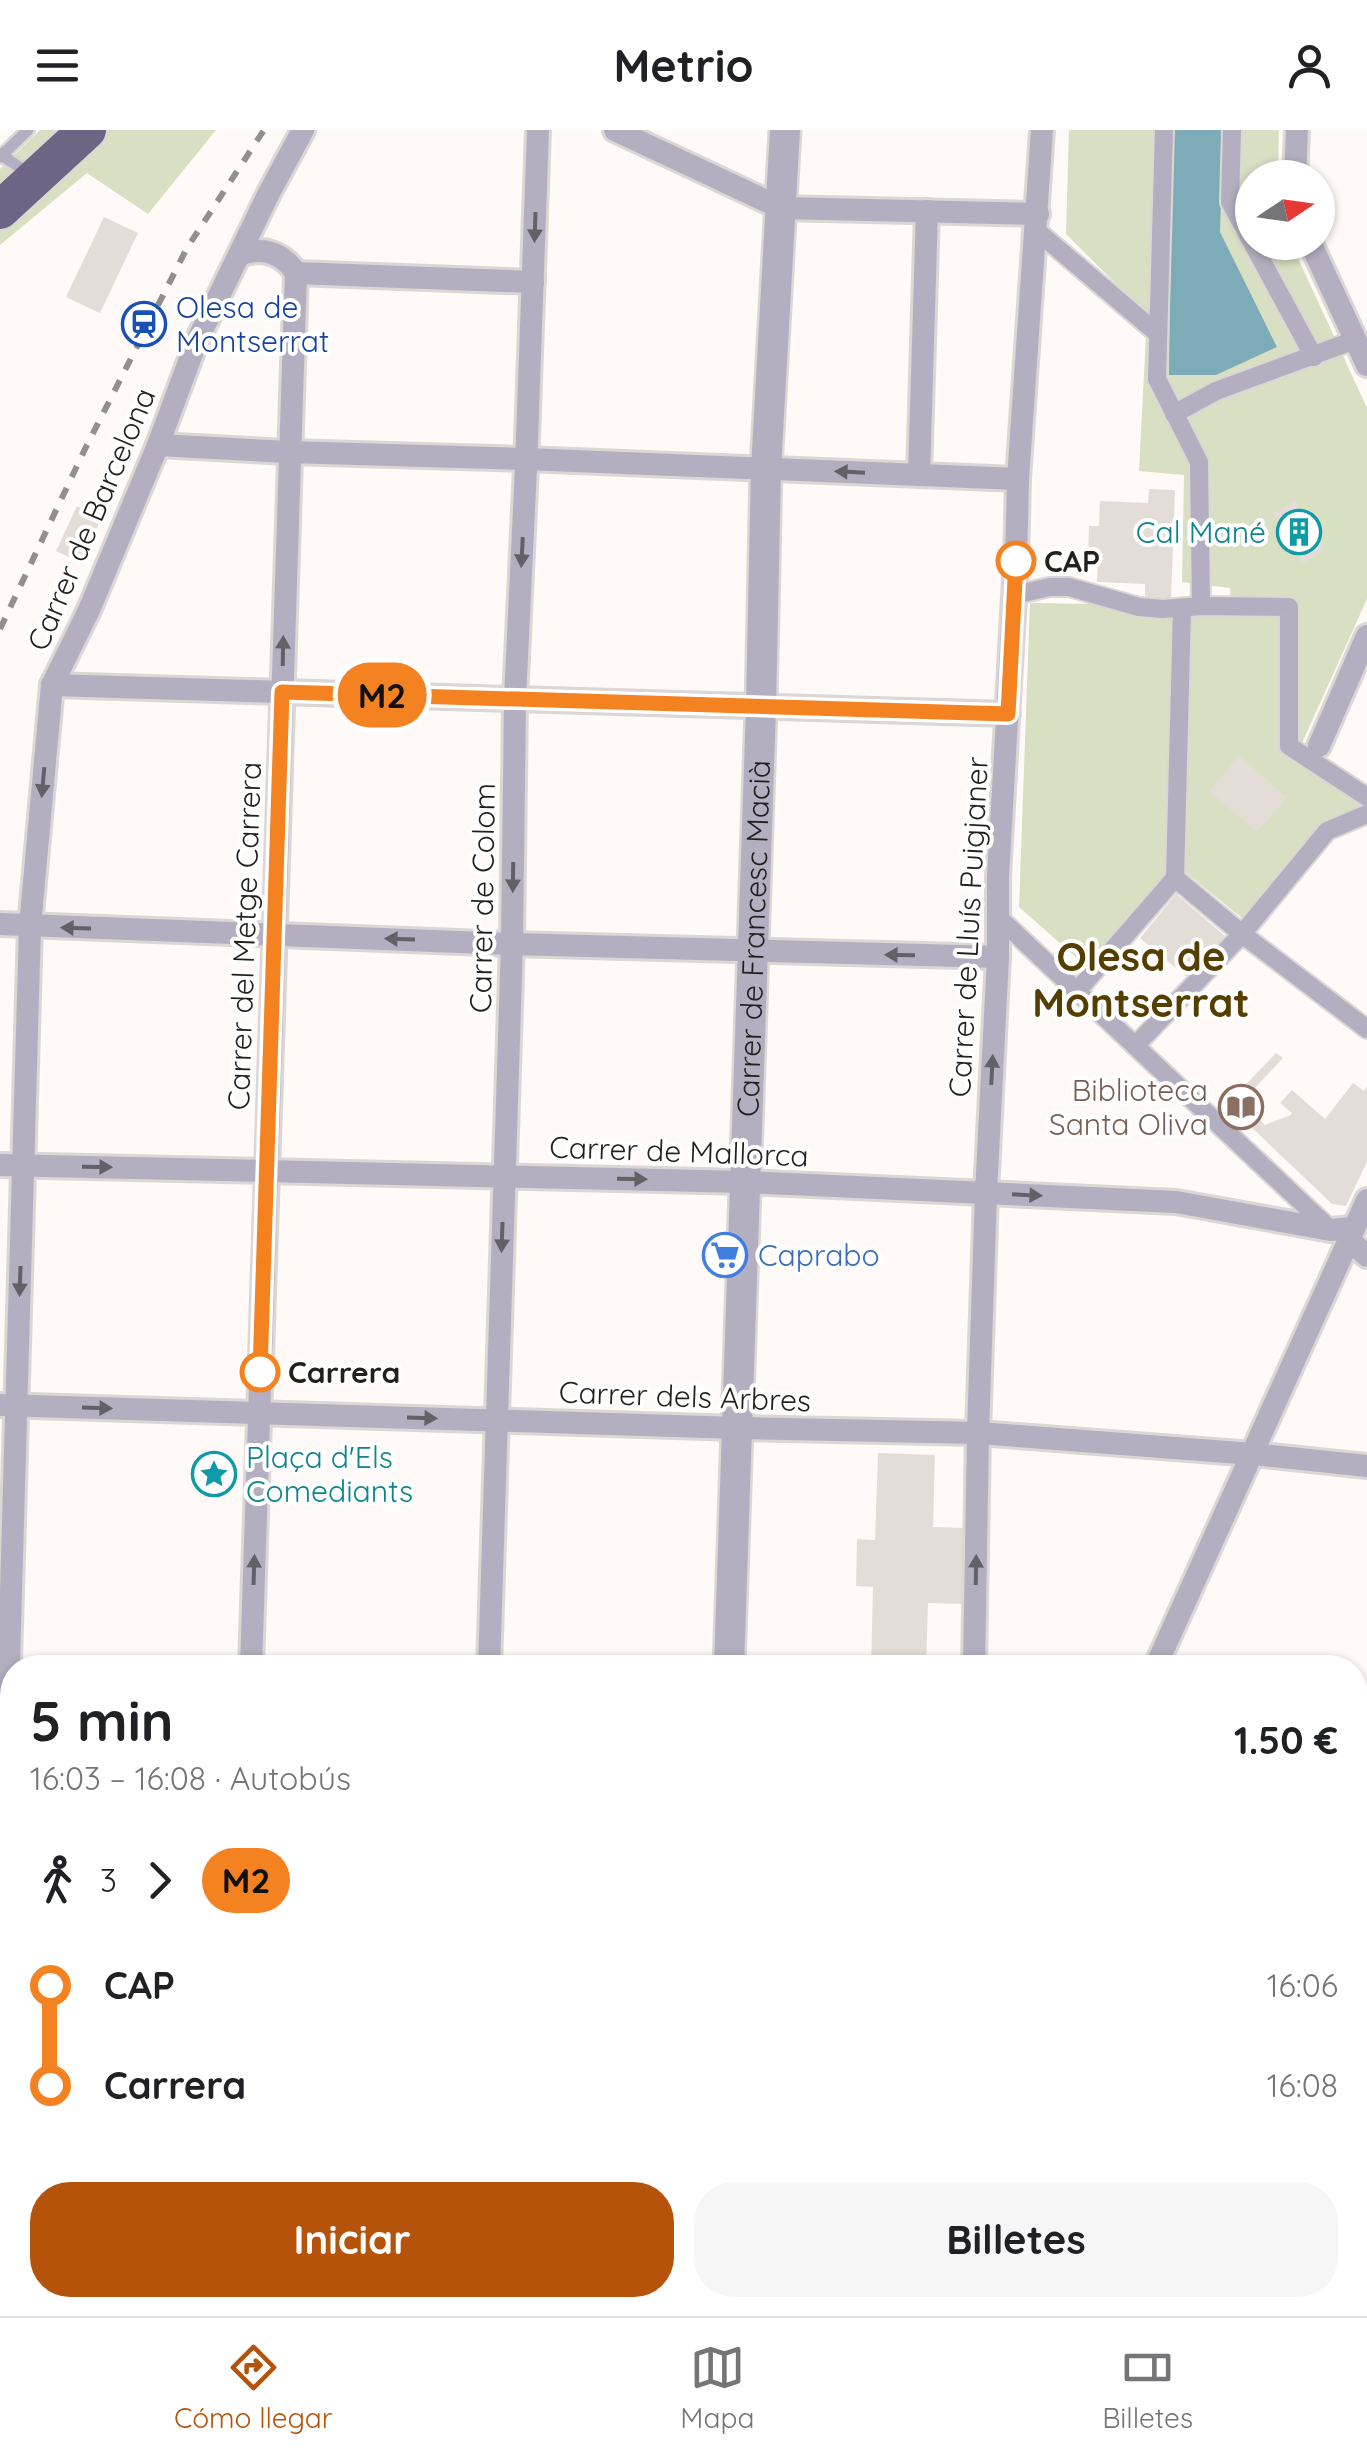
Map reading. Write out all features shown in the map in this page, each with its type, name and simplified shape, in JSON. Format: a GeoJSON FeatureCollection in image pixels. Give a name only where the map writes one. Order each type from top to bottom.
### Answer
{"type":"FeatureCollection","features":[{"type":"Feature","properties":{"kind":"highway"},"geometry":{"type":"LineString","coordinates":[[0,210],[86,130]]}},
{"type":"Feature","properties":{"kind":"street","name":"Carrer de Barcelona"},"geometry":{"type":"LineString","coordinates":[[7,1655],[12,1166],[52,685],[89,610],[196,343],[303,130]]}},
{"type":"Feature","properties":{"kind":"street","name":"Carrer de Colom"},"geometry":{"type":"LineString","coordinates":[[488,1655],[512,944],[516,699],[538,130]]}},
{"type":"Feature","properties":{"kind":"street"},"geometry":{"type":"LineString","coordinates":[[614,130],[782,208],[927,212],[1037,223],[1158,334]]}},
{"type":"Feature","properties":{"kind":"street","name":"Carrer de Francesc Macià"},"geometry":{"type":"LineString","coordinates":[[729,1655],[766,468],[785,130]]}},
{"type":"Feature","properties":{"kind":"street","name":"Carrer de Lluís Puigjaner"},"geometry":{"type":"LineString","coordinates":[[974,1655],[978,1433],[997,916],[1018,479],[1042,130]]}},
{"type":"Feature","properties":{"kind":"street"},"geometry":{"type":"LineString","coordinates":[[1164,130],[1156,379],[1199,462],[1202,606]]}},
{"type":"Feature","properties":{"kind":"street"},"geometry":{"type":"LineString","coordinates":[[1232,130],[1230,202],[1314,357]]}},
{"type":"Feature","properties":{"kind":"street"},"geometry":{"type":"LineString","coordinates":[[1295,160],[1297,130]]}},
{"type":"Feature","properties":{"kind":"street"},"geometry":{"type":"LineString","coordinates":[[919,476],[927,212]]}},
{"type":"Feature","properties":{"kind":"street"},"geometry":{"type":"LineString","coordinates":[[239,255],[252,250],[277,254],[296,273],[533,282]]}},
{"type":"Feature","properties":{"kind":"street"},"geometry":{"type":"LineString","coordinates":[[1318,260],[1367,365]]}},
{"type":"Feature","properties":{"kind":"street","name":"Carrer del Metge Carrera"},"geometry":{"type":"LineString","coordinates":[[251,1655],[296,273]]}},
{"type":"Feature","properties":{"kind":"street"},"geometry":{"type":"LineString","coordinates":[[1174,414],[1216,391],[1355,340]]}},
{"type":"Feature","properties":{"kind":"street"},"geometry":{"type":"LineString","coordinates":[[158,445],[1018,479]]}},
{"type":"Feature","properties":{"kind":"street"},"geometry":{"type":"LineString","coordinates":[[1014,595],[1068,587],[1163,610],[1202,606],[1289,608],[1290,746],[1367,797]]}},
{"type":"Feature","properties":{"kind":"street"},"geometry":{"type":"LineString","coordinates":[[1076,990],[1175,878],[1182,608]]}},
{"type":"Feature","properties":{"kind":"street"},"geometry":{"type":"LineString","coordinates":[[1319,746],[1367,636]]}},
{"type":"Feature","properties":{"kind":"street"},"geometry":{"type":"LineString","coordinates":[[52,685],[1008,714]]}},
{"type":"Feature","properties":{"kind":"street"},"geometry":{"type":"LineString","coordinates":[[1135,1046],[1242,934],[1327,831],[1367,814]]}},
{"type":"Feature","properties":{"kind":"street"},"geometry":{"type":"LineString","coordinates":[[1175,878],[1367,1029]]}},
{"type":"Feature","properties":{"kind":"street"},"geometry":{"type":"LineString","coordinates":[[997,916],[1367,1256]]}},
{"type":"Feature","properties":{"kind":"street"},"geometry":{"type":"LineString","coordinates":[[0,924],[753,952],[998,957]]}},
{"type":"Feature","properties":{"kind":"street","name":"Carrer de Mallorca"},"geometry":{"type":"LineString","coordinates":[[12,1166],[744,1182],[1176,1202],[1344,1232]]}},
{"type":"Feature","properties":{"kind":"street"},"geometry":{"type":"LineString","coordinates":[[1162,1655],[1253,1454],[1344,1232],[1367,1200]]}},
{"type":"Feature","properties":{"kind":"street","name":"Carrer dels Arbres"},"geometry":{"type":"LineString","coordinates":[[8,1405],[978,1433],[1367,1466]]}},
{"type":"Feature","properties":{"kind":"lane"},"geometry":{"type":"LineString","coordinates":[[28,130],[1,155],[34,178]]}},
{"type":"Feature","properties":{"kind":"green space"},"geometry":{"type":"Polygon","coordinates":[[[40,130],[216,130],[148,214],[87,173],[0,245],[0,169],[40,130]]]}},
{"type":"Feature","properties":{"kind":"green space"},"geometry":{"type":"Polygon","coordinates":[[[1069,130],[1279,130],[1278,160],[1235,160],[1235,260],[1299,260],[1367,408],[1367,599],[1302,743],[1367,787],[1367,809],[1331,827],[1243,919],[1183,870],[1094,973],[1019,907],[1030,603],[1231,606],[1230,588],[1182,582],[1184,475],[1139,471],[1147,315],[1066,234],[1069,130]]]}},
{"type":"Feature","properties":{"kind":"water"},"geometry":{"type":"Polygon","coordinates":[[[1172,130],[1223,130],[1220,232],[1277,347],[1216,375],[1169,375],[1172,130]]]}},
{"type":"Feature","properties":{"kind":"building","name":"Olesa de Montserrat"},"geometry":{"type":"Polygon","coordinates":[[[104,217],[138,233],[100,313],[66,297],[104,217]]]}},
{"type":"Feature","properties":{"kind":"building"},"geometry":{"type":"Polygon","coordinates":[[[1149,489],[1175,490],[1171,599],[1145,598],[1145,584],[1097,582],[1098,557],[1088,557],[1089,526],[1099,526],[1100,501],[1148,503],[1149,489]]]}},
{"type":"Feature","properties":{"kind":"building","name":"Cal Mané"},"geometry":{"type":"Polygon","coordinates":[[[1295,501],[1325,550],[1303,563],[1273,514],[1295,501]]]}},
{"type":"Feature","properties":{"kind":"building"},"geometry":{"type":"Polygon","coordinates":[[[77,506],[102,517],[81,563],[56,551],[77,506]]]}},
{"type":"Feature","properties":{"kind":"building"},"geometry":{"type":"Polygon","coordinates":[[[1239,756],[1287,797],[1257,832],[1209,791],[1239,756]]]}},
{"type":"Feature","properties":{"kind":"building"},"geometry":{"type":"Polygon","coordinates":[[[1176,894],[1225,936],[1189,979],[1140,938],[1176,894]]]}},
{"type":"Feature","properties":{"kind":"building"},"geometry":{"type":"Polygon","coordinates":[[[1276,1053],[1283,1058],[1242,1102],[1265,1125],[1291,1115],[1280,1103],[1292,1090],[1325,1119],[1353,1083],[1364,1091],[1367,1087],[1367,1162],[1346,1206],[1332,1204],[1227,1104],[1276,1053]]]}},
{"type":"Feature","properties":{"kind":"building"},"geometry":{"type":"Polygon","coordinates":[[[878,1453],[935,1455],[933,1527],[966,1528],[964,1604],[928,1603],[926,1655],[871,1655],[873,1587],[856,1586],[857,1539],[875,1540],[878,1453]]]}},
{"type":"Feature","properties":{"kind":"railway"},"geometry":{"type":"LineString","coordinates":[[0,629],[85,449],[187,248],[264,130]]}},
{"type":"Feature","properties":{"kind":"bus line","name":"M2"},"geometry":{"type":"LineString","coordinates":[[260,1372],[282,692],[1008,714],[1016,561]]}},
{"type":"Feature","properties":{"kind":"place","name":"Olesa de Montserrat"},"geometry":{"type":"Point","coordinates":[144,324]}},
{"type":"Feature","properties":{"kind":"place","name":"Cal Mané"},"geometry":{"type":"Point","coordinates":[1299,532]}},
{"type":"Feature","properties":{"kind":"place","name":"CAP"},"geometry":{"type":"Point","coordinates":[1016,561]}},
{"type":"Feature","properties":{"kind":"place","name":"Biblioteca Santa Oliva"},"geometry":{"type":"Point","coordinates":[1241,1107]}},
{"type":"Feature","properties":{"kind":"place","name":"Caprabo"},"geometry":{"type":"Point","coordinates":[725,1255]}},
{"type":"Feature","properties":{"kind":"place","name":"Carrera"},"geometry":{"type":"Point","coordinates":[260,1372]}},
{"type":"Feature","properties":{"kind":"place","name":"Plaça d'Els Comediants"},"geometry":{"type":"Point","coordinates":[214,1474]}},
{"type":"Feature","properties":{"kind":"district","name":"Olesa de Montserrat"},"geometry":{"type":"Point","coordinates":[1141,979]}}]}
